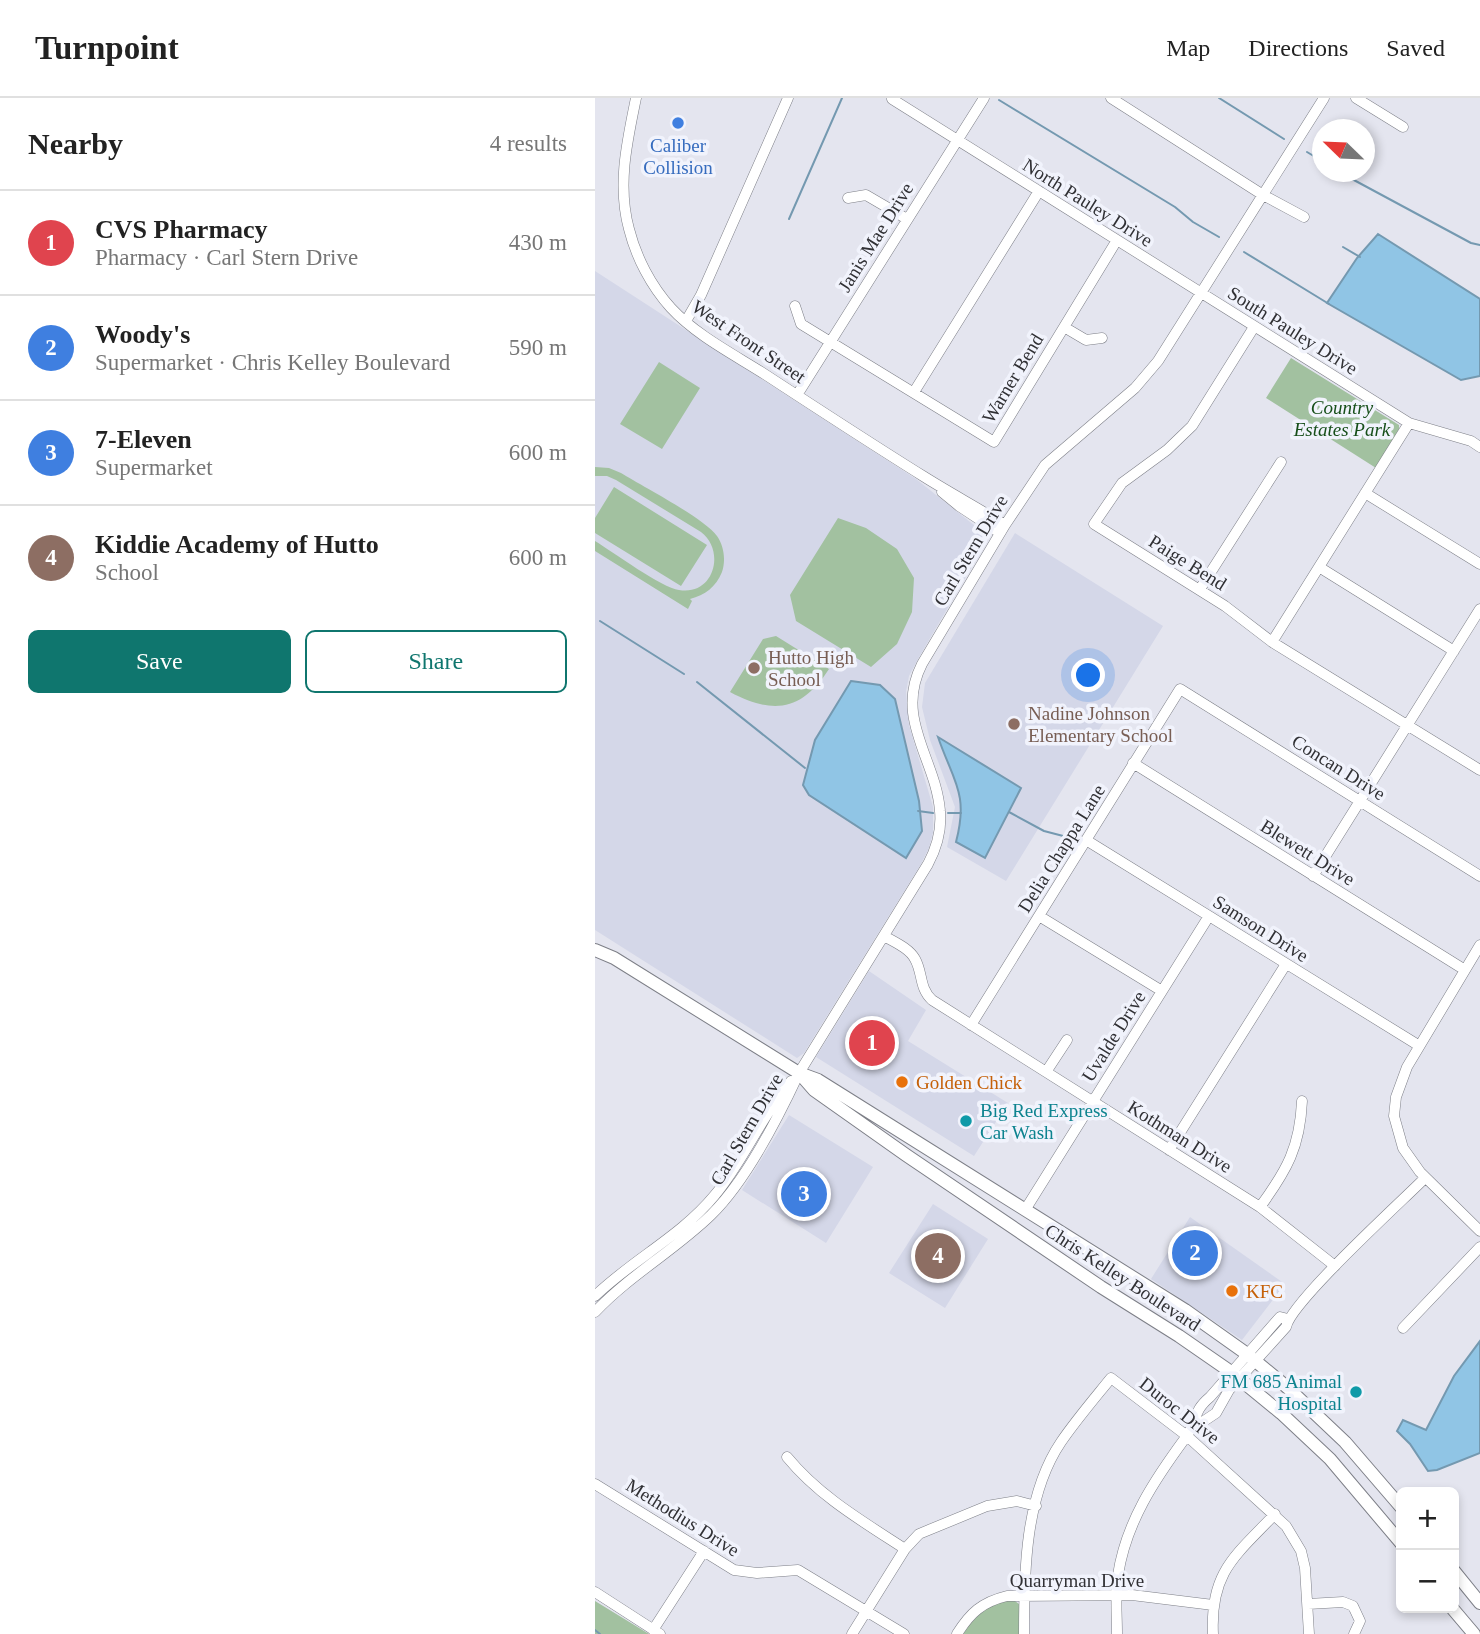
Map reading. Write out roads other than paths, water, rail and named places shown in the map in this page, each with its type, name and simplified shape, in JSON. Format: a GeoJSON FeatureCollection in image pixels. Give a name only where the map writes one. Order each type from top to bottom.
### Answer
{"type":"FeatureCollection","features":[{"type":"Feature","properties":{"kind":"main road","name":"Chris Kelley Boulevard"},"geometry":{"type":"LineString","coordinates":[[595,943],[614,958],[799,1073],[818,1080],[1185,1310],[1251,1357],[1288,1388],[1345,1442],[1396,1501]]}},
{"type":"Feature","properties":{"kind":"main road","name":"Chris Kelley Boulevard"},"geometry":{"type":"LineString","coordinates":[[595,950],[614,958]]}},
{"type":"Feature","properties":{"kind":"main road","name":"Chris Kelley Boulevard"},"geometry":{"type":"LineString","coordinates":[[799,1073],[814,1090],[906,1155],[1101,1287],[1179,1336],[1234,1376],[1281,1413],[1330,1459],[1396,1537]]}},
{"type":"Feature","properties":{"kind":"main road"},"geometry":{"type":"LineString","coordinates":[[1459,1577],[1480,1603]]}},
{"type":"Feature","properties":{"kind":"main road"},"geometry":{"type":"LineString","coordinates":[[1456,1613],[1473,1634]]}},
{"type":"Feature","properties":{"kind":"street","name":"West Front Street"},"geometry":{"type":"LineString","coordinates":[[636,98],[623,167],[625,213],[633,244],[645,269],[670,307],[686,321],[797,395],[926,478],[968,501],[1002,529]]}},
{"type":"Feature","properties":{"kind":"street"},"geometry":{"type":"LineString","coordinates":[[686,321],[701,295],[788,98]]}},
{"type":"Feature","properties":{"kind":"street","name":"Janis Mae Drive"},"geometry":{"type":"LineString","coordinates":[[797,395],[983,98]]}},
{"type":"Feature","properties":{"kind":"street"},"geometry":{"type":"LineString","coordinates":[[1111,98],[1263,195],[1304,217]]}},
{"type":"Feature","properties":{"kind":"street","name":"Carl Stern Drive"},"geometry":{"type":"LineString","coordinates":[[595,1312],[695,1229],[723,1203],[738,1182],[786,1102],[799,1073],[928,864],[939,839],[940,809],[912,713],[915,678],[922,664],[1002,529],[1045,465],[1146,377],[1324,98]]}},
{"type":"Feature","properties":{"kind":"street"},"geometry":{"type":"LineString","coordinates":[[1356,98],[1403,127]]}},
{"type":"Feature","properties":{"kind":"street","name":"North Pauley Drive"},"geometry":{"type":"LineString","coordinates":[[892,99],[1201,294]]}},
{"type":"Feature","properties":{"kind":"street"},"geometry":{"type":"LineString","coordinates":[[914,393],[1039,191]]}},
{"type":"Feature","properties":{"kind":"street"},"geometry":{"type":"LineString","coordinates":[[848,198],[866,195],[907,219]]}},
{"type":"Feature","properties":{"kind":"street","name":"Warner Bend"},"geometry":{"type":"LineString","coordinates":[[795,306],[801,324],[994,442],[1117,240]]}},
{"type":"Feature","properties":{"kind":"street","name":"South Pauley Drive"},"geometry":{"type":"LineString","coordinates":[[1201,294],[1409,423],[1480,446]]}},
{"type":"Feature","properties":{"kind":"street"},"geometry":{"type":"LineString","coordinates":[[1063,327],[1086,340],[1102,338]]}},
{"type":"Feature","properties":{"kind":"street","name":"Paige Bend"},"geometry":{"type":"LineString","coordinates":[[1254,327],[1192,426],[1167,450],[1122,483],[1094,524],[1226,606],[1272,642],[1480,770]]}},
{"type":"Feature","properties":{"kind":"street"},"geometry":{"type":"LineString","coordinates":[[1272,642],[1409,423]]}},
{"type":"Feature","properties":{"kind":"street"},"geometry":{"type":"LineString","coordinates":[[1200,589],[1281,462]]}},
{"type":"Feature","properties":{"kind":"street"},"geometry":{"type":"LineString","coordinates":[[1365,493],[1480,564]]}},
{"type":"Feature","properties":{"kind":"street"},"geometry":{"type":"LineString","coordinates":[[1319,567],[1454,651]]}},
{"type":"Feature","properties":{"kind":"street"},"geometry":{"type":"LineString","coordinates":[[1313,876],[1480,610]]}},
{"type":"Feature","properties":{"kind":"street","name":"Delia Chappa Lane"},"geometry":{"type":"LineString","coordinates":[[971,1025],[1179,689]]}},
{"type":"Feature","properties":{"kind":"street","name":"Concan Drive"},"geometry":{"type":"LineString","coordinates":[[1179,689],[1480,876]]}},
{"type":"Feature","properties":{"kind":"street","name":"Blewett Drive"},"geometry":{"type":"LineString","coordinates":[[1133,763],[1465,970]]}},
{"type":"Feature","properties":{"kind":"street","name":"Samson Drive"},"geometry":{"type":"LineString","coordinates":[[1086,840],[1418,1045]]}},
{"type":"Feature","properties":{"kind":"street"},"geometry":{"type":"LineString","coordinates":[[1039,916],[1162,991]]}},
{"type":"Feature","properties":{"kind":"street","name":"Uvalde Drive"},"geometry":{"type":"LineString","coordinates":[[1025,1210],[1209,916]]}},
{"type":"Feature","properties":{"kind":"street","name":"Kothman Drive"},"geometry":{"type":"LineString","coordinates":[[884,936],[915,958],[927,996],[1260,1207],[1335,1266]]}},
{"type":"Feature","properties":{"kind":"street"},"geometry":{"type":"LineString","coordinates":[[1480,945],[1418,1045],[1401,1079],[1394,1116],[1403,1148],[1425,1178],[1480,1231]]}},
{"type":"Feature","properties":{"kind":"street"},"geometry":{"type":"LineString","coordinates":[[1169,1150],[1286,964]]}},
{"type":"Feature","properties":{"kind":"street"},"geometry":{"type":"LineString","coordinates":[[1046,1073],[1067,1040]]}},
{"type":"Feature","properties":{"kind":"street","name":"Carl Stern Drive"},"geometry":{"type":"LineString","coordinates":[[595,1296],[697,1214],[713,1197],[729,1176],[777,1097],[799,1073]]}},
{"type":"Feature","properties":{"kind":"street"},"geometry":{"type":"LineString","coordinates":[[1260,1207],[1294,1154],[1303,1101]]}},
{"type":"Feature","properties":{"kind":"street"},"geometry":{"type":"LineString","coordinates":[[1117,1634],[1118,1573],[1133,1521],[1144,1498],[1189,1432],[1197,1410],[1286,1327],[1288,1319],[1335,1266],[1425,1178]]}},
{"type":"Feature","properties":{"kind":"street"},"geometry":{"type":"LineString","coordinates":[[1403,1328],[1480,1247]]}},
{"type":"Feature","properties":{"kind":"street"},"geometry":{"type":"LineString","coordinates":[[1189,1432],[1216,1413],[1234,1376]]}},
{"type":"Feature","properties":{"kind":"street","name":"Duroc Drive"},"geometry":{"type":"LineString","coordinates":[[1024,1634],[1025,1558],[1042,1480],[1061,1442],[1111,1378],[1189,1432],[1275,1514],[1296,1538],[1305,1568],[1309,1634]]}},
{"type":"Feature","properties":{"kind":"street"},"geometry":{"type":"LineString","coordinates":[[787,1457],[827,1498],[905,1549]]}},
{"type":"Feature","properties":{"kind":"street","name":"Methodius Drive"},"geometry":{"type":"LineString","coordinates":[[595,1484],[734,1570],[743,1573],[798,1570],[904,1634]]}},
{"type":"Feature","properties":{"kind":"street"},"geometry":{"type":"LineString","coordinates":[[852,1634],[905,1549],[919,1534],[987,1506],[1017,1501],[1036,1506]]}},
{"type":"Feature","properties":{"kind":"street"},"geometry":{"type":"LineString","coordinates":[[1213,1634],[1213,1605],[1221,1578],[1227,1567],[1275,1514]]}},
{"type":"Feature","properties":{"kind":"street"},"geometry":{"type":"LineString","coordinates":[[595,1592],[657,1632],[704,1551]]}},
{"type":"Feature","properties":{"kind":"street","name":"Quarryman Drive"},"geometry":{"type":"LineString","coordinates":[[957,1634],[976,1609],[990,1600],[1007,1596],[1132,1595],[1213,1605]]}},
{"type":"Feature","properties":{"kind":"street"},"geometry":{"type":"LineString","coordinates":[[1308,1604],[1343,1602],[1353,1606],[1360,1621],[1354,1634]]}},
{"type":"Feature","properties":{"kind":"water"},"geometry":{"type":"Polygon","coordinates":[[[1378,234],[1480,299],[1480,376],[1461,380],[1327,303],[1357,258],[1378,234]]]}},
{"type":"Feature","properties":{"kind":"water"},"geometry":{"type":"Polygon","coordinates":[[[851,681],[880,685],[895,699],[919,801],[922,831],[906,858],[809,795],[803,785],[815,740],[851,681]]]}},
{"type":"Feature","properties":{"kind":"water"},"geometry":{"type":"Polygon","coordinates":[[[938,737],[1021,788],[985,858],[956,842],[960,825],[960,799],[938,737]]]}},
{"type":"Feature","properties":{"kind":"water"},"geometry":{"type":"Polygon","coordinates":[[[1480,1341],[1480,1453],[1428,1471],[1410,1444],[1397,1431],[1403,1420],[1426,1430],[1454,1376],[1480,1341]]]}},
{"type":"Feature","properties":{"kind":"waterway"},"geometry":{"type":"LineString","coordinates":[[789,219],[842,98]]}},
{"type":"Feature","properties":{"kind":"waterway"},"geometry":{"type":"LineString","coordinates":[[1219,98],[1284,139]]}},
{"type":"Feature","properties":{"kind":"waterway"},"geometry":{"type":"LineString","coordinates":[[999,100],[1175,207],[1193,222],[1219,237]]}},
{"type":"Feature","properties":{"kind":"waterway"},"geometry":{"type":"LineString","coordinates":[[1307,152],[1312,155]]}},
{"type":"Feature","properties":{"kind":"waterway"},"geometry":{"type":"LineString","coordinates":[[1358,182],[1471,243],[1480,245]]}},
{"type":"Feature","properties":{"kind":"waterway"},"geometry":{"type":"LineString","coordinates":[[1343,247],[1360,257]]}},
{"type":"Feature","properties":{"kind":"waterway"},"geometry":{"type":"LineString","coordinates":[[1244,252],[1329,304]]}},
{"type":"Feature","properties":{"kind":"waterway"},"geometry":{"type":"LineString","coordinates":[[600,621],[684,674]]}},
{"type":"Feature","properties":{"kind":"waterway"},"geometry":{"type":"LineString","coordinates":[[697,682],[805,768]]}},
{"type":"Feature","properties":{"kind":"waterway"},"geometry":{"type":"LineString","coordinates":[[918,811],[933,813]]}},
{"type":"Feature","properties":{"kind":"waterway"},"geometry":{"type":"LineString","coordinates":[[1009,812],[1044,831],[1067,837]]}},
{"type":"Feature","properties":{"kind":"waterway"},"geometry":{"type":"LineString","coordinates":[[948,813],[961,813]]}},
{"type":"Feature","properties":{"kind":"waterway"},"geometry":{"type":"LineString","coordinates":[[595,1630],[600,1634]]}},
{"type":"Feature","properties":{"kind":"place","name":"Caliber Collision"},"geometry":{"type":"Point","coordinates":[678,123]}},
{"type":"Feature","properties":{"kind":"place","name":"Hutto High School"},"geometry":{"type":"Point","coordinates":[754,668]}},
{"type":"Feature","properties":{"kind":"place","name":"Nadine Johnson Elementary School"},"geometry":{"type":"Point","coordinates":[1014,724]}},
{"type":"Feature","properties":{"kind":"place","name":"CVS Pharmacy"},"geometry":{"type":"Point","coordinates":[872,1043]}},
{"type":"Feature","properties":{"kind":"place","name":"Golden Chick"},"geometry":{"type":"Point","coordinates":[902,1082]}},
{"type":"Feature","properties":{"kind":"place","name":"Big Red Express Car Wash"},"geometry":{"type":"Point","coordinates":[966,1121]}},
{"type":"Feature","properties":{"kind":"place","name":"7-Eleven"},"geometry":{"type":"Point","coordinates":[804,1194]}},
{"type":"Feature","properties":{"kind":"place","name":"Woody's"},"geometry":{"type":"Point","coordinates":[1195,1253]}},
{"type":"Feature","properties":{"kind":"place","name":"Kiddie Academy of Hutto"},"geometry":{"type":"Point","coordinates":[938,1256]}},
{"type":"Feature","properties":{"kind":"place","name":"KFC"},"geometry":{"type":"Point","coordinates":[1232,1291]}},
{"type":"Feature","properties":{"kind":"place","name":"FM 685 Animal Hospital"},"geometry":{"type":"Point","coordinates":[1356,1392]}},
{"type":"Feature","properties":{"kind":"park label","name":"Country Estates Park"},"geometry":{"type":"Point","coordinates":[1342,418]}}]}
